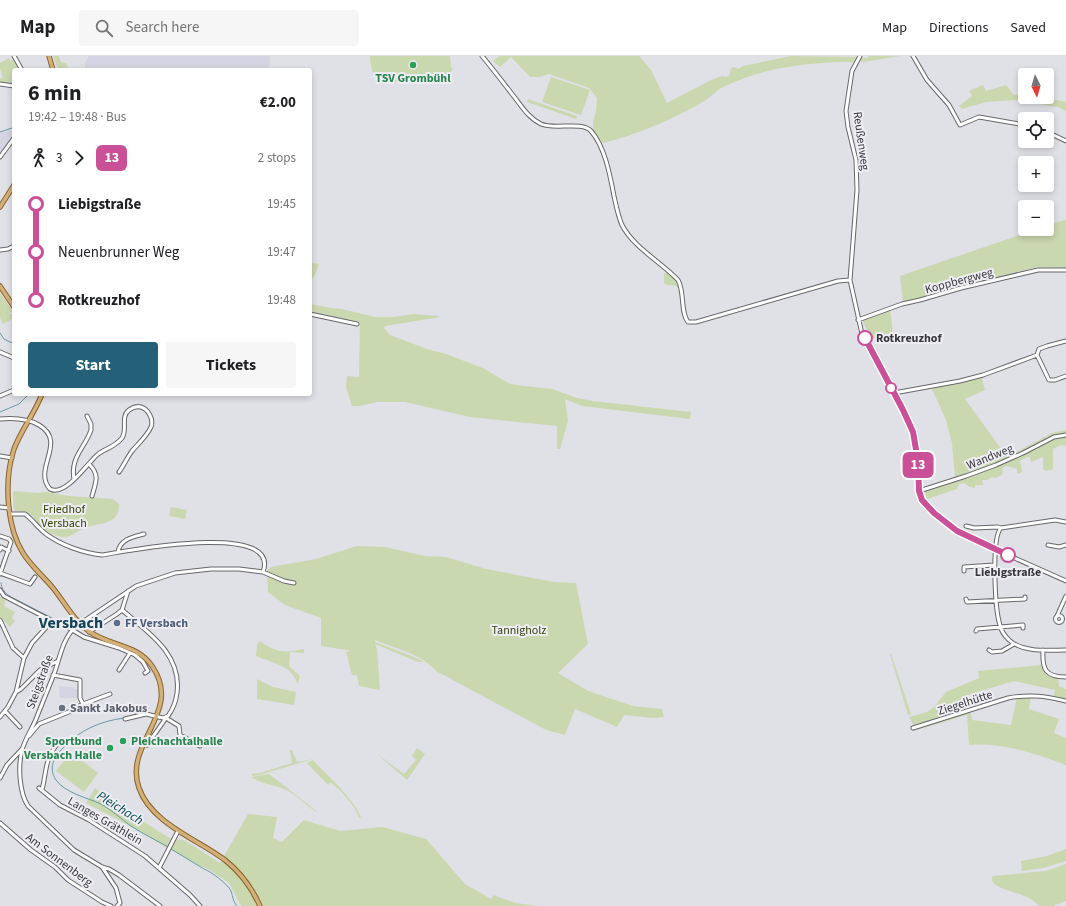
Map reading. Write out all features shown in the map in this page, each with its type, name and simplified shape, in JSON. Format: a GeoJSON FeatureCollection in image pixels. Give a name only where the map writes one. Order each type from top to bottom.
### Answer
{"type":"FeatureCollection","features":[{"type":"Feature","properties":{"kind":"main road"},"geometry":{"type":"LineString","coordinates":[[49,56],[52,68]]}},
{"type":"Feature","properties":{"kind":"main road"},"geometry":{"type":"LineString","coordinates":[[0,207],[12,188]]}},
{"type":"Feature","properties":{"kind":"main road"},"geometry":{"type":"LineString","coordinates":[[0,286],[12,303]]}},
{"type":"Feature","properties":{"kind":"main road"},"geometry":{"type":"LineString","coordinates":[[41,396],[19,439],[12,458],[9,482],[9,508],[14,536],[22,552],[52,587],[80,624],[89,632],[100,638],[132,648],[150,662],[158,675],[161,684],[162,700],[158,716],[136,765],[136,776],[139,789],[152,810],[178,830],[215,853],[230,865],[244,880],[256,897],[260,906]]}},
{"type":"Feature","properties":{"kind":"street"},"geometry":{"type":"LineString","coordinates":[[14,56],[21,68]]}},
{"type":"Feature","properties":{"kind":"street"},"geometry":{"type":"LineString","coordinates":[[482,56],[530,116],[543,125],[584,127],[591,131],[598,142],[606,162],[621,224],[627,234],[635,242],[678,280],[681,286],[685,316],[688,322],[696,322],[838,281],[850,280]]}},
{"type":"Feature","properties":{"kind":"street","name":"Reußenweg"},"geometry":{"type":"LineString","coordinates":[[860,56],[852,71],[846,111],[848,127],[856,160],[857,190],[850,280],[858,320],[864,337],[913,432],[918,461],[919,491]]}},
{"type":"Feature","properties":{"kind":"street"},"geometry":{"type":"LineString","coordinates":[[913,56],[927,80],[949,105],[960,125],[979,117],[1018,125]]}},
{"type":"Feature","properties":{"kind":"street"},"geometry":{"type":"LineString","coordinates":[[0,84],[12,86]]}},
{"type":"Feature","properties":{"kind":"street"},"geometry":{"type":"LineString","coordinates":[[1054,135],[1066,141]]}},
{"type":"Feature","properties":{"kind":"street"},"geometry":{"type":"LineString","coordinates":[[0,157],[12,141]]}},
{"type":"Feature","properties":{"kind":"street"},"geometry":{"type":"LineString","coordinates":[[0,250],[12,247]]}},
{"type":"Feature","properties":{"kind":"street","name":"Koppbergweg"},"geometry":{"type":"LineString","coordinates":[[858,320],[902,304],[961,288],[1038,270],[1066,270]]}},
{"type":"Feature","properties":{"kind":"street"},"geometry":{"type":"LineString","coordinates":[[312,314],[357,324]]}},
{"type":"Feature","properties":{"kind":"street"},"geometry":{"type":"LineString","coordinates":[[1066,341],[1039,349],[1037,355],[1049,380],[1055,380],[1066,376]]}},
{"type":"Feature","properties":{"kind":"street"},"geometry":{"type":"LineString","coordinates":[[0,352],[12,357]]}},
{"type":"Feature","properties":{"kind":"street"},"geometry":{"type":"LineString","coordinates":[[894,393],[968,379],[1037,355]]}},
{"type":"Feature","properties":{"kind":"street"},"geometry":{"type":"LineString","coordinates":[[0,396],[12,391]]}},
{"type":"Feature","properties":{"kind":"street"},"geometry":{"type":"LineString","coordinates":[[0,419],[15,418],[29,421],[44,428],[51,437],[51,446],[46,465],[45,480],[47,486],[52,490],[59,490],[74,479],[97,455],[113,447],[122,437],[125,431],[124,417],[128,411],[136,407],[143,408],[147,410],[151,418],[151,426],[119,472]]}},
{"type":"Feature","properties":{"kind":"street"},"geometry":{"type":"LineString","coordinates":[[74,479],[74,461],[91,430],[91,424],[87,416]]}},
{"type":"Feature","properties":{"kind":"street","name":"Wandweg"},"geometry":{"type":"LineString","coordinates":[[919,491],[990,467],[1023,453],[1054,437],[1066,435]]}},
{"type":"Feature","properties":{"kind":"street"},"geometry":{"type":"LineString","coordinates":[[0,456],[12,458]]}},
{"type":"Feature","properties":{"kind":"street"},"geometry":{"type":"LineString","coordinates":[[89,464],[97,474],[92,496]]}},
{"type":"Feature","properties":{"kind":"street"},"geometry":{"type":"LineString","coordinates":[[919,491],[925,504],[957,531],[1066,581]]}},
{"type":"Feature","properties":{"kind":"street"},"geometry":{"type":"LineString","coordinates":[[0,507],[9,508]]}},
{"type":"Feature","properties":{"kind":"street"},"geometry":{"type":"LineString","coordinates":[[10,514],[25,514],[47,535],[77,549],[90,553],[102,555],[184,543],[227,543],[247,547],[257,551],[263,558],[263,570]]}},
{"type":"Feature","properties":{"kind":"street"},"geometry":{"type":"LineString","coordinates":[[966,526],[974,528],[1001,528],[1055,520],[1066,522],[1066,526]]}},
{"type":"Feature","properties":{"kind":"street"},"geometry":{"type":"LineString","coordinates":[[1001,528],[998,533],[994,565],[996,601],[1000,626],[1004,635],[1014,644],[1029,649],[1066,650]]}},
{"type":"Feature","properties":{"kind":"street"},"geometry":{"type":"LineString","coordinates":[[118,552],[125,540],[144,534]]}},
{"type":"Feature","properties":{"kind":"street"},"geometry":{"type":"LineString","coordinates":[[0,536],[9,539],[11,542],[0,573],[30,584],[35,577]]}},
{"type":"Feature","properties":{"kind":"street"},"geometry":{"type":"LineString","coordinates":[[1048,545],[1059,547],[1066,544]]}},
{"type":"Feature","properties":{"kind":"street"},"geometry":{"type":"LineString","coordinates":[[0,550],[1,547],[9,551]]}},
{"type":"Feature","properties":{"kind":"street"},"geometry":{"type":"LineString","coordinates":[[964,571],[964,567],[994,565]]}},
{"type":"Feature","properties":{"kind":"street","name":"Steigstraße"},"geometry":{"type":"LineString","coordinates":[[22,749],[36,720],[66,640],[72,630],[128,591],[140,584],[167,575],[187,571],[220,569],[263,570],[284,581],[294,583]]}},
{"type":"Feature","properties":{"kind":"street"},"geometry":{"type":"LineString","coordinates":[[0,590],[2,596],[84,637],[119,648],[138,657],[146,665],[148,672],[145,673]]}},
{"type":"Feature","properties":{"kind":"street"},"geometry":{"type":"LineString","coordinates":[[89,632],[122,610],[128,591]]}},
{"type":"Feature","properties":{"kind":"street"},"geometry":{"type":"LineString","coordinates":[[1057,616],[1066,596]]}},
{"type":"Feature","properties":{"kind":"street"},"geometry":{"type":"LineString","coordinates":[[966,599],[967,602],[1025,599],[1025,597]]}},
{"type":"Feature","properties":{"kind":"street"},"geometry":{"type":"LineString","coordinates":[[122,610],[171,658],[177,676],[177,690],[174,705],[170,713],[146,744]]}},
{"type":"Feature","properties":{"kind":"street"},"geometry":{"type":"LineString","coordinates":[[0,620],[13,648],[24,658]]}},
{"type":"Feature","properties":{"kind":"street"},"geometry":{"type":"LineString","coordinates":[[0,717],[16,692],[24,658],[32,643],[52,621]]}},
{"type":"Feature","properties":{"kind":"street"},"geometry":{"type":"LineString","coordinates":[[976,632],[977,629],[1000,626],[1023,625],[1023,628]]}},
{"type":"Feature","properties":{"kind":"street"},"geometry":{"type":"LineString","coordinates":[[989,650],[992,652],[1002,651],[1014,644]]}},
{"type":"Feature","properties":{"kind":"street"},"geometry":{"type":"LineString","coordinates":[[1043,650],[1043,664],[1045,670],[1052,676],[1066,677]]}},
{"type":"Feature","properties":{"kind":"street"},"geometry":{"type":"LineString","coordinates":[[119,670],[130,653]]}},
{"type":"Feature","properties":{"kind":"street"},"geometry":{"type":"LineString","coordinates":[[16,692],[40,670],[58,661]]}},
{"type":"Feature","properties":{"kind":"street"},"geometry":{"type":"LineString","coordinates":[[53,675],[80,680],[80,698],[83,704]]}},
{"type":"Feature","properties":{"kind":"street"},"geometry":{"type":"LineString","coordinates":[[27,739],[40,724],[71,711],[83,704],[110,694]]}},
{"type":"Feature","properties":{"kind":"street","name":"Ziegelhütte"},"geometry":{"type":"LineString","coordinates":[[913,728],[1008,698],[1031,695],[1066,701]]}},
{"type":"Feature","properties":{"kind":"street"},"geometry":{"type":"LineString","coordinates":[[5,711],[20,727]]}},
{"type":"Feature","properties":{"kind":"street"},"geometry":{"type":"LineString","coordinates":[[126,719],[146,714],[166,718],[179,726],[180,735],[200,746]]}},
{"type":"Feature","properties":{"kind":"street","name":"Langes Gräthlein"},"geometry":{"type":"LineString","coordinates":[[57,744],[46,764],[41,789],[60,805],[136,849],[190,895],[200,906]]}},
{"type":"Feature","properties":{"kind":"street"},"geometry":{"type":"LineString","coordinates":[[0,778],[7,765],[22,749]]}},
{"type":"Feature","properties":{"kind":"street"},"geometry":{"type":"LineString","coordinates":[[22,749],[20,765],[21,782],[23,794],[28,806],[74,850],[102,867],[119,875],[160,906]]}},
{"type":"Feature","properties":{"kind":"street","name":"Am Sonnenberg"},"geometry":{"type":"LineString","coordinates":[[0,823],[31,850],[55,867],[68,880],[102,902],[111,906]]}},
{"type":"Feature","properties":{"kind":"street"},"geometry":{"type":"LineString","coordinates":[[159,868],[178,830]]}},
{"type":"Feature","properties":{"kind":"street"},"geometry":{"type":"LineString","coordinates":[[102,867],[116,888],[120,899],[120,903],[118,905]]}},
{"type":"Feature","properties":{"kind":"shaded area"},"geometry":{"type":"Polygon","coordinates":[[[89,56],[270,56],[269,68],[85,68],[85,62],[89,56]]]}},
{"type":"Feature","properties":{"kind":"shaded area"},"geometry":{"type":"Polygon","coordinates":[[[9,130],[12,131],[12,138],[0,152],[0,133],[9,130]]]}},
{"type":"Feature","properties":{"kind":"shaded area","name":"Sankt Jakobus"},"geometry":{"type":"Polygon","coordinates":[[[59,686],[79,689],[79,698],[60,698],[59,686]]]}},
{"type":"Feature","properties":{"kind":"green space"},"geometry":{"type":"Polygon","coordinates":[[[53,56],[59,56],[61,62],[66,63],[68,68],[57,68],[53,56]]]}},
{"type":"Feature","properties":{"kind":"green space","name":"TSV Grombühl"},"geometry":{"type":"Polygon","coordinates":[[[370,56],[450,56],[451,68],[453,67],[449,77],[445,79],[383,83],[377,78],[373,71],[370,56]]]}},
{"type":"Feature","properties":{"kind":"green space"},"geometry":{"type":"Polygon","coordinates":[[[499,56],[639,56],[651,70],[667,103],[711,80],[722,76],[729,76],[731,68],[735,67],[738,69],[743,66],[791,56],[856,57],[854,62],[820,63],[787,67],[771,70],[739,80],[723,87],[706,100],[682,113],[643,131],[603,143],[593,130],[597,98],[589,88],[549,74],[539,77],[530,77],[511,57],[500,67],[493,61],[499,56]]]}},
{"type":"Feature","properties":{"kind":"green space"},"geometry":{"type":"Polygon","coordinates":[[[869,56],[900,56],[864,62],[860,61],[861,58],[867,58],[869,56]]]}},
{"type":"Feature","properties":{"kind":"green space"},"geometry":{"type":"Polygon","coordinates":[[[9,58],[11,61],[14,59],[18,68],[12,68],[12,84],[0,82],[0,79],[3,77],[0,69],[0,63],[9,58]]]}},
{"type":"Feature","properties":{"kind":"green space"},"geometry":{"type":"Polygon","coordinates":[[[551,77],[590,90],[581,115],[542,102],[551,77]]]}},
{"type":"Feature","properties":{"kind":"green space"},"geometry":{"type":"Polygon","coordinates":[[[983,85],[986,91],[1006,85],[1014,95],[1018,95],[1018,100],[986,102],[962,109],[959,106],[972,96],[969,91],[983,85]]]}},
{"type":"Feature","properties":{"kind":"green space"},"geometry":{"type":"Polygon","coordinates":[[[528,99],[577,116],[576,119],[527,102],[528,99]]]}},
{"type":"Feature","properties":{"kind":"green space"},"geometry":{"type":"Polygon","coordinates":[[[1054,100],[1066,102],[1066,111],[1058,107],[1040,104],[1054,104],[1054,100]]]}},
{"type":"Feature","properties":{"kind":"green space"},"geometry":{"type":"Polygon","coordinates":[[[1066,220],[1066,268],[1037,267],[956,287],[924,298],[903,302],[900,276],[1018,236],[1054,236],[1054,224],[1066,220]]]}},
{"type":"Feature","properties":{"kind":"green space"},"geometry":{"type":"Polygon","coordinates":[[[312,262],[319,264],[312,279],[312,262]]]}},
{"type":"Feature","properties":{"kind":"green space"},"geometry":{"type":"Polygon","coordinates":[[[668,272],[679,283],[683,318],[678,288],[664,283],[664,274],[668,272]]]}},
{"type":"Feature","properties":{"kind":"green space"},"geometry":{"type":"Polygon","coordinates":[[[0,293],[12,310],[12,312],[7,315],[12,314],[12,319],[3,324],[0,318],[0,293]]]}},
{"type":"Feature","properties":{"kind":"green space"},"geometry":{"type":"Polygon","coordinates":[[[312,304],[342,309],[375,317],[394,317],[413,314],[438,316],[440,317],[385,326],[384,328],[390,335],[483,368],[508,383],[552,389],[577,398],[593,401],[691,412],[690,419],[582,406],[565,399],[568,421],[560,449],[557,449],[557,426],[470,417],[405,402],[377,402],[360,406],[352,406],[346,387],[347,376],[359,377],[360,322],[312,313],[312,304]]]}},
{"type":"Feature","properties":{"kind":"green space","name":"Rotkreuzhof"},"geometry":{"type":"Polygon","coordinates":[[[890,309],[893,334],[871,339],[862,319],[890,309]]]}},
{"type":"Feature","properties":{"kind":"green space"},"geometry":{"type":"Polygon","coordinates":[[[981,376],[985,390],[965,399],[1007,457],[1052,433],[1066,430],[1066,446],[1061,445],[1053,449],[1053,469],[1046,471],[1043,469],[1043,457],[1031,462],[1030,457],[1027,457],[1020,461],[1022,472],[1017,474],[1017,469],[1007,466],[1002,468],[1002,475],[995,478],[992,477],[987,480],[982,480],[983,485],[975,485],[975,488],[964,483],[959,484],[957,489],[927,499],[924,491],[967,476],[967,474],[955,478],[952,443],[946,420],[931,387],[981,376]]]}},
{"type":"Feature","properties":{"kind":"green space","name":"Friedhof Versbach"},"geometry":{"type":"Polygon","coordinates":[[[14,491],[38,493],[46,492],[69,496],[113,499],[119,504],[118,511],[116,516],[108,522],[91,526],[68,536],[61,537],[46,531],[38,524],[33,516],[15,511],[14,491]]]}},
{"type":"Feature","properties":{"kind":"green space"},"geometry":{"type":"Polygon","coordinates":[[[171,507],[187,510],[185,519],[169,516],[171,507]]]}},
{"type":"Feature","properties":{"kind":"green space","name":"Tannigholz"},"geometry":{"type":"Polygon","coordinates":[[[357,546],[385,547],[425,556],[446,557],[486,569],[554,582],[576,583],[588,644],[558,673],[588,691],[633,706],[662,709],[664,717],[653,718],[624,715],[617,727],[575,709],[565,735],[546,730],[436,671],[431,665],[416,656],[375,640],[375,642],[424,662],[418,662],[375,644],[377,649],[380,690],[359,686],[357,675],[352,675],[346,652],[349,650],[321,646],[321,618],[285,605],[268,592],[267,571],[271,567],[316,559],[357,546]]]}},
{"type":"Feature","properties":{"kind":"green space"},"geometry":{"type":"Polygon","coordinates":[[[0,597],[6,599],[4,606],[15,612],[12,618],[15,621],[10,627],[0,617],[0,597]]]}},
{"type":"Feature","properties":{"kind":"green space"},"geometry":{"type":"Polygon","coordinates":[[[260,641],[271,648],[281,651],[304,649],[304,653],[290,652],[289,666],[300,676],[298,683],[291,672],[280,665],[256,656],[257,644],[260,641]]]}},
{"type":"Feature","properties":{"kind":"green space"},"geometry":{"type":"Polygon","coordinates":[[[890,654],[911,714],[908,715],[890,654]]]}},
{"type":"Feature","properties":{"kind":"green space"},"geometry":{"type":"Polygon","coordinates":[[[1041,665],[1047,675],[1058,678],[1059,686],[1066,689],[1066,700],[1053,698],[1055,690],[1014,681],[964,696],[968,709],[914,726],[909,717],[927,712],[934,707],[946,692],[979,678],[978,671],[1041,665]]]}},
{"type":"Feature","properties":{"kind":"green space"},"geometry":{"type":"Polygon","coordinates":[[[257,679],[273,687],[296,692],[294,705],[257,699],[257,679]]]}},
{"type":"Feature","properties":{"kind":"green space"},"geometry":{"type":"Polygon","coordinates":[[[1031,695],[1029,709],[1059,719],[1054,733],[1066,738],[1066,765],[1031,753],[1006,747],[994,745],[969,745],[967,715],[913,731],[970,711],[972,720],[1011,725],[1017,697],[1031,695]]]}},
{"type":"Feature","properties":{"kind":"green space"},"geometry":{"type":"Polygon","coordinates":[[[417,748],[425,754],[407,780],[376,753],[404,774],[416,760],[412,756],[417,748]]]}},
{"type":"Feature","properties":{"kind":"green space"},"geometry":{"type":"Polygon","coordinates":[[[290,750],[292,750],[297,762],[313,759],[252,776],[252,774],[292,763],[290,750]]]}},
{"type":"Feature","properties":{"kind":"green space"},"geometry":{"type":"Polygon","coordinates":[[[71,752],[98,773],[84,792],[56,771],[71,752]]]}},
{"type":"Feature","properties":{"kind":"green space"},"geometry":{"type":"Polygon","coordinates":[[[313,760],[353,803],[361,818],[359,818],[351,803],[344,795],[331,782],[328,785],[307,763],[313,760]]]}},
{"type":"Feature","properties":{"kind":"green space"},"geometry":{"type":"Polygon","coordinates":[[[269,774],[319,813],[288,791],[251,777],[269,774]]]}},
{"type":"Feature","properties":{"kind":"green space"},"geometry":{"type":"Polygon","coordinates":[[[95,788],[117,805],[171,839],[167,848],[139,831],[86,803],[95,788]]]}},
{"type":"Feature","properties":{"kind":"green space"},"geometry":{"type":"Polygon","coordinates":[[[248,814],[277,817],[273,838],[282,842],[304,820],[340,831],[382,827],[426,839],[465,884],[491,899],[493,895],[516,903],[537,906],[241,906],[229,883],[208,869],[170,849],[176,839],[184,840],[220,863],[248,814]]]}},
{"type":"Feature","properties":{"kind":"green space"},"geometry":{"type":"Polygon","coordinates":[[[1066,849],[1066,861],[1043,868],[1022,871],[1021,861],[1047,856],[1066,849]]]}},
{"type":"Feature","properties":{"kind":"green space"},"geometry":{"type":"Polygon","coordinates":[[[1066,864],[1066,901],[1053,906],[1039,906],[1027,897],[1003,889],[992,880],[993,876],[1046,871],[1066,864]]]}},
{"type":"Feature","properties":{"kind":"waterway","name":"Pleichach"},"geometry":{"type":"LineString","coordinates":[[0,132],[12,128]]}},
{"type":"Feature","properties":{"kind":"waterway","name":"Pleichach"},"geometry":{"type":"LineString","coordinates":[[0,333],[4,339],[12,343]]}},
{"type":"Feature","properties":{"kind":"waterway","name":"Pleichach"},"geometry":{"type":"LineString","coordinates":[[0,412],[19,404],[27,396]]}},
{"type":"Feature","properties":{"kind":"waterway","name":"Pleichach"},"geometry":{"type":"LineString","coordinates":[[1,583],[4,591],[11,597],[52,618]]}},
{"type":"Feature","properties":{"kind":"waterway","name":"Pleichach"},"geometry":{"type":"LineString","coordinates":[[133,715],[149,708]]}},
{"type":"Feature","properties":{"kind":"waterway","name":"Pleichach"},"geometry":{"type":"LineString","coordinates":[[124,718],[107,721],[91,727],[76,736],[60,751],[53,763],[52,771],[60,785],[77,795],[101,804],[140,832],[168,847]]}},
{"type":"Feature","properties":{"kind":"waterway","name":"Pleichach"},"geometry":{"type":"LineString","coordinates":[[171,849],[223,881],[231,891],[237,906]]}},
{"type":"Feature","properties":{"kind":"bus line","name":"13"},"geometry":{"type":"LineString","coordinates":[[865,338],[913,432],[918,461],[919,491],[922,500],[934,513],[962,535],[1008,555]]}},
{"type":"Feature","properties":{"kind":"place","name":"TSV Grombühl"},"geometry":{"type":"Point","coordinates":[413,65]}},
{"type":"Feature","properties":{"kind":"place","name":"Rotkreuzhof"},"geometry":{"type":"Point","coordinates":[865,338]}},
{"type":"Feature","properties":{"kind":"place","name":"Liebigstraße"},"geometry":{"type":"Point","coordinates":[1008,555]}},
{"type":"Feature","properties":{"kind":"place","name":"FF Versbach"},"geometry":{"type":"Point","coordinates":[117,623]}},
{"type":"Feature","properties":{"kind":"place","name":"Sankt Jakobus"},"geometry":{"type":"Point","coordinates":[62,708]}},
{"type":"Feature","properties":{"kind":"place","name":"Pleichachtalhalle"},"geometry":{"type":"Point","coordinates":[123,741]}},
{"type":"Feature","properties":{"kind":"place","name":"Sportbund Versbach Halle"},"geometry":{"type":"Point","coordinates":[110,748]}},
{"type":"Feature","properties":{"kind":"district","name":"Versbach"},"geometry":{"type":"Point","coordinates":[71,623]}}]}
